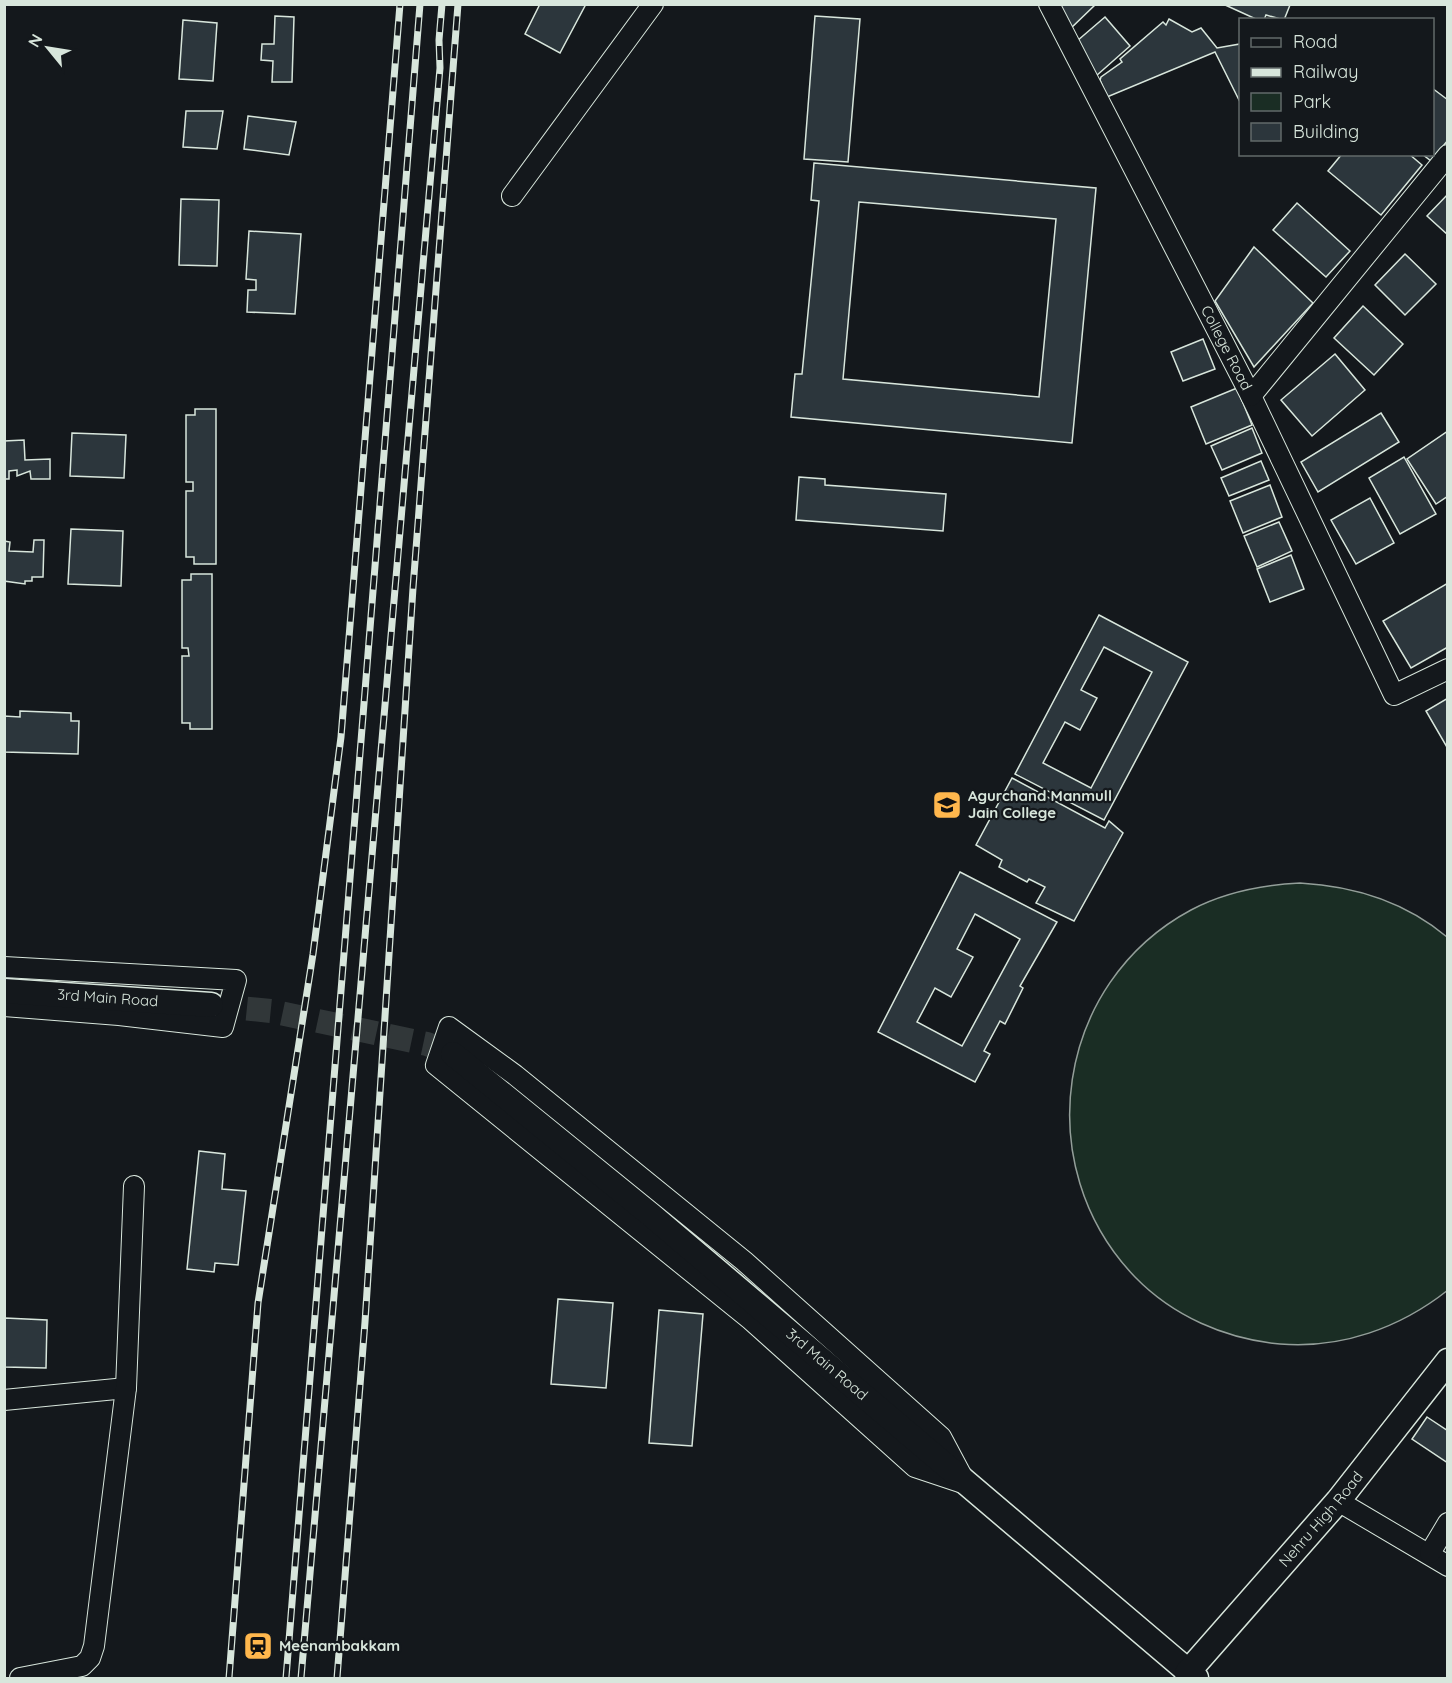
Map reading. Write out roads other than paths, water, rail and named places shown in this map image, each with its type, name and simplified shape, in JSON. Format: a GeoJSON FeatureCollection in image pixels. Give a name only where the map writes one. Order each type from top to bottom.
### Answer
{"type":"FeatureCollection","features":[{"type":"Feature","properties":{"kind":"street"},"geometry":{"type":"LineString","coordinates":[[512,195],[653,4]]}},
{"type":"Feature","properties":{"kind":"street","name":"College Road"},"geometry":{"type":"LineString","coordinates":[[1049,4],[1251,396],[1394,695],[1448,669]]}},
{"type":"Feature","properties":{"kind":"street"},"geometry":{"type":"LineString","coordinates":[[1251,396],[1448,155]]}},
{"type":"Feature","properties":{"kind":"street"},"geometry":{"type":"LineString","coordinates":[[4,967],[236,980],[223,1027],[119,1015],[4,1006]]}},
{"type":"Feature","properties":{"kind":"street","name":"3rd Main Road"},"geometry":{"type":"LineString","coordinates":[[4,991],[211,1005]]}},
{"type":"Feature","properties":{"kind":"street"},"geometry":{"type":"LineString","coordinates":[[449,1027],[515,1075],[633,1168],[822,1329],[941,1437],[966,1484],[915,1467],[751,1320],[436,1065],[449,1027]]}},
{"type":"Feature","properties":{"kind":"street","name":"3rd Main Road"},"geometry":{"type":"LineString","coordinates":[[453,1054],[651,1215],[1192,1676]]}},
{"type":"Feature","properties":{"kind":"street"},"geometry":{"type":"LineString","coordinates":[[20,1678],[82,1666],[90,1658],[94,1646],[126,1388],[134,1186]]}},
{"type":"Feature","properties":{"kind":"street","name":"Nehru High Road"},"geometry":{"type":"LineString","coordinates":[[1192,1676],[1338,1500],[1448,1361]]}},
{"type":"Feature","properties":{"kind":"street"},"geometry":{"type":"LineString","coordinates":[[4,1400],[126,1388]]}},
{"type":"Feature","properties":{"kind":"street"},"geometry":{"type":"LineString","coordinates":[[1338,1500],[1430,1553],[1448,1566]]}},
{"type":"Feature","properties":{"kind":"street"},"geometry":{"type":"LineString","coordinates":[[1430,1553],[1448,1523]]}},
{"type":"Feature","properties":{"kind":"tunnel"},"geometry":{"type":"LineString","coordinates":[[211,1005],[271,1011],[427,1044],[453,1054]]}},
{"type":"Feature","properties":{"kind":"railway"},"geometry":{"type":"LineString","coordinates":[[229,1678],[258,1303],[313,954],[341,737],[400,4]]}},
{"type":"Feature","properties":{"kind":"railway"},"geometry":{"type":"LineString","coordinates":[[286,1678],[420,4]]}},
{"type":"Feature","properties":{"kind":"railway"},"geometry":{"type":"LineString","coordinates":[[301,1678],[440,68],[439,40],[442,4]]}},
{"type":"Feature","properties":{"kind":"railway"},"geometry":{"type":"LineString","coordinates":[[337,1678],[365,1322],[413,588],[458,4]]}},
{"type":"Feature","properties":{"kind":"place","name":"Agurchand Manmull Jain College"},"geometry":{"type":"Point","coordinates":[947,805]}},
{"type":"Feature","properties":{"kind":"place","name":"Meenambakkam"},"geometry":{"type":"Point","coordinates":[258,1646]}}]}
